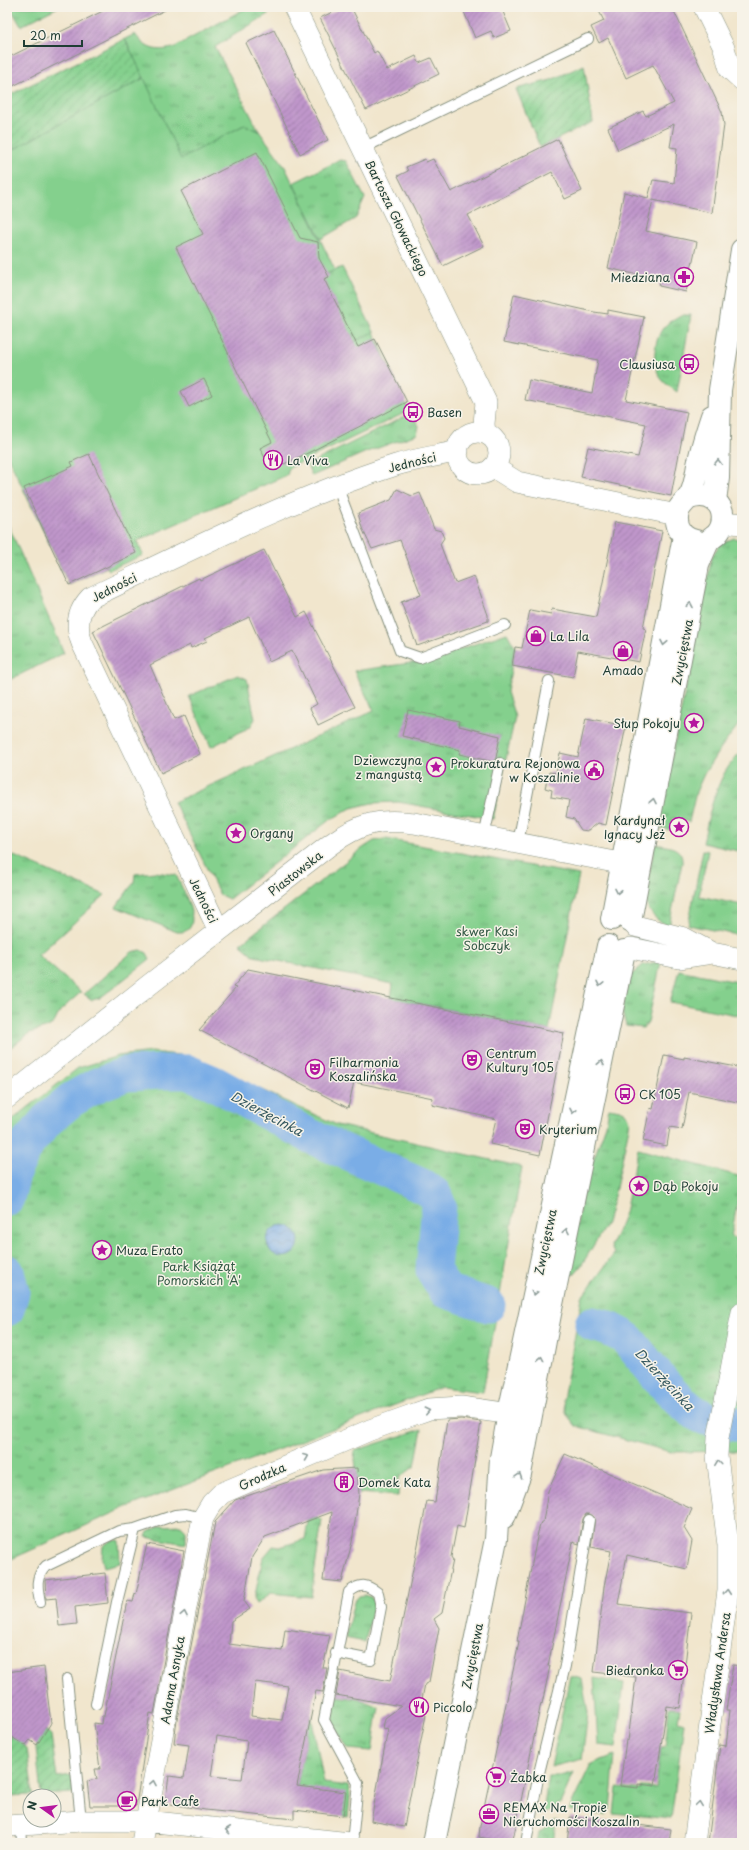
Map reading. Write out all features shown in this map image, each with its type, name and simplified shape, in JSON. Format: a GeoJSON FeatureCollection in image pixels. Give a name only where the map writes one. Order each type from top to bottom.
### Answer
{"type":"FeatureCollection","features":[{"type":"Feature","properties":{"kind":"street","name":"Bartosza Głowackiego"},"geometry":{"type":"LineString","coordinates":[[294,7],[486,402],[484,424],[485,433]]}},
{"type":"Feature","properties":{"kind":"street"},"geometry":{"type":"LineString","coordinates":[[704,7],[733,52],[730,69],[742,80]]}},
{"type":"Feature","properties":{"kind":"street","name":"Zwycięstwa"},"geometry":{"type":"LineString","coordinates":[[632,865],[698,565],[709,540],[716,536],[721,530],[733,523],[715,500],[718,478],[720,390],[742,250]]}},
{"type":"Feature","properties":{"kind":"street","name":"Zwycięstwa"},"geometry":{"type":"LineString","coordinates":[[676,515],[683,502],[689,498],[695,482],[698,462],[720,390]]}},
{"type":"Feature","properties":{"kind":"street"},"geometry":{"type":"LineString","coordinates":[[480,432],[485,433],[496,442],[499,448],[499,455],[493,467],[480,473],[467,470],[458,458],[458,451],[461,442],[468,434],[480,432]]}},
{"type":"Feature","properties":{"kind":"street","name":"Jedności"},"geometry":{"type":"LineString","coordinates":[[219,931],[82,643],[78,627],[80,614],[90,598],[261,517],[337,486],[397,465],[458,451]]}},
{"type":"Feature","properties":{"kind":"street"},"geometry":{"type":"LineString","coordinates":[[493,467],[517,482],[676,515],[677,522],[684,536],[691,540],[700,542],[709,540]]}},
{"type":"Feature","properties":{"kind":"street"},"geometry":{"type":"LineString","coordinates":[[689,498],[702,496],[715,500]]}},
{"type":"Feature","properties":{"kind":"street","name":"Zwycięstwa"},"geometry":{"type":"LineString","coordinates":[[434,1843],[496,1539],[501,1458],[509,1413],[621,948],[637,938],[626,922],[632,865],[684,536]]}},
{"type":"Feature","properties":{"kind":"street","name":"Piastowska"},"geometry":{"type":"LineString","coordinates":[[7,1098],[331,844],[356,828],[383,821],[396,820],[632,865]]}},
{"type":"Feature","properties":{"kind":"street"},"geometry":{"type":"LineString","coordinates":[[626,922],[684,938],[712,953],[742,959]]}},
{"type":"Feature","properties":{"kind":"street","name":"Zwycięstwa"},"geometry":{"type":"LineString","coordinates":[[621,948],[603,934],[604,928],[626,922]]}},
{"type":"Feature","properties":{"kind":"street"},"geometry":{"type":"LineString","coordinates":[[621,948],[679,958],[712,953]]}},
{"type":"Feature","properties":{"kind":"street","name":"Zwycięstwa"},"geometry":{"type":"LineString","coordinates":[[496,1539],[520,1474],[621,948]]}},
{"type":"Feature","properties":{"kind":"street","name":"Władysława Andersa"},"geometry":{"type":"LineString","coordinates":[[694,1843],[728,1591],[728,1545],[717,1456],[718,1438],[727,1392],[738,1354],[742,1312]]}},
{"type":"Feature","properties":{"kind":"street","name":"Grodzka"},"geometry":{"type":"LineString","coordinates":[[203,1518],[212,1503],[222,1493],[370,1430],[429,1409],[461,1407],[530,1417]]}},
{"type":"Feature","properties":{"kind":"street","name":"Adama Asnyka"},"geometry":{"type":"LineString","coordinates":[[142,1843],[203,1518]]}},
{"type":"Feature","properties":{"kind":"street"},"geometry":{"type":"LineString","coordinates":[[17,1831],[82,1821],[146,1821],[351,1843]]}},
{"type":"Feature","properties":{"kind":"lane"},"geometry":{"type":"LineString","coordinates":[[363,148],[588,39]]}},
{"type":"Feature","properties":{"kind":"lane"},"geometry":{"type":"LineString","coordinates":[[337,486],[400,651],[420,658],[505,625]]}},
{"type":"Feature","properties":{"kind":"lane"},"geometry":{"type":"LineString","coordinates":[[518,843],[549,681]]}},
{"type":"Feature","properties":{"kind":"lane"},"geometry":{"type":"LineString","coordinates":[[484,836],[500,763]]}},
{"type":"Feature","properties":{"kind":"lane"},"geometry":{"type":"LineString","coordinates":[[40,1602],[37,1582],[39,1573],[46,1566],[119,1531],[135,1529],[175,1515],[186,1514],[203,1518]]}},
{"type":"Feature","properties":{"kind":"lane"},"geometry":{"type":"LineString","coordinates":[[526,1843],[539,1773],[564,1666],[589,1520]]}},
{"type":"Feature","properties":{"kind":"lane"},"geometry":{"type":"LineString","coordinates":[[96,1704],[117,1602],[135,1529]]}},
{"type":"Feature","properties":{"kind":"lane"},"geometry":{"type":"LineString","coordinates":[[336,1653],[371,1660],[381,1607],[378,1593],[369,1586],[358,1586],[349,1592],[336,1653],[324,1720],[358,1784],[351,1843]]}},
{"type":"Feature","properties":{"kind":"lane"},"geometry":{"type":"LineString","coordinates":[[67,1679],[82,1821]]}},
{"type":"Feature","properties":{"kind":"green space"},"geometry":{"type":"Polygon","coordinates":[[[14,7],[58,7],[21,26],[11,9],[14,7]]]}},
{"type":"Feature","properties":{"kind":"green space"},"geometry":{"type":"Polygon","coordinates":[[[248,7],[274,7],[276,9],[215,47],[259,131],[244,125],[181,160],[125,39],[135,34],[143,43],[151,48],[161,50],[173,48],[248,7]]]}},
{"type":"Feature","properties":{"kind":"green space"},"geometry":{"type":"Polygon","coordinates":[[[125,39],[144,78],[7,153],[7,96],[125,39]]]}},
{"type":"Feature","properties":{"kind":"green space"},"geometry":{"type":"Polygon","coordinates":[[[584,65],[593,122],[540,147],[516,89],[551,80],[584,65]]]}},
{"type":"Feature","properties":{"kind":"green space"},"geometry":{"type":"Polygon","coordinates":[[[144,78],[181,159],[244,125],[259,131],[284,165],[335,270],[322,276],[354,342],[374,332],[409,411],[289,468],[287,475],[137,541],[143,555],[109,570],[107,567],[69,585],[7,455],[7,153],[144,78]]]}},
{"type":"Feature","properties":{"kind":"green space"},"geometry":{"type":"Polygon","coordinates":[[[340,160],[346,161],[365,198],[356,218],[321,239],[293,183],[340,160]]]}},
{"type":"Feature","properties":{"kind":"green space"},"geometry":{"type":"Polygon","coordinates":[[[342,267],[374,332],[354,343],[322,276],[342,267]]]}},
{"type":"Feature","properties":{"kind":"green space"},"geometry":{"type":"Polygon","coordinates":[[[681,315],[691,315],[677,392],[665,383],[659,375],[655,364],[655,352],[660,333],[663,328],[669,322],[681,315]]]}},
{"type":"Feature","properties":{"kind":"green space"},"geometry":{"type":"Polygon","coordinates":[[[412,413],[419,426],[417,434],[364,453],[312,476],[307,465],[412,413]]]}},
{"type":"Feature","properties":{"kind":"green space"},"geometry":{"type":"Polygon","coordinates":[[[7,522],[64,653],[7,681],[7,522]]]}},
{"type":"Feature","properties":{"kind":"green space"},"geometry":{"type":"Polygon","coordinates":[[[734,538],[742,540],[742,720],[718,752],[704,774],[696,792],[689,822],[673,818],[670,830],[658,827],[712,556],[720,544],[734,538]]]}},
{"type":"Feature","properties":{"kind":"green space"},"geometry":{"type":"Polygon","coordinates":[[[507,633],[515,647],[507,692],[515,717],[493,819],[398,802],[372,803],[351,808],[328,821],[229,899],[220,895],[174,802],[374,711],[354,671],[425,661],[507,633]]]}},
{"type":"Feature","properties":{"kind":"green space"},"geometry":{"type":"Polygon","coordinates":[[[238,675],[247,679],[255,719],[250,727],[211,747],[189,696],[238,675]]]}},
{"type":"Feature","properties":{"kind":"green space"},"geometry":{"type":"Polygon","coordinates":[[[742,749],[742,852],[703,843],[709,815],[717,789],[725,772],[742,749]]]}},
{"type":"Feature","properties":{"kind":"green space","name":"skwer Kasi Sobczyk"},"geometry":{"type":"Polygon","coordinates":[[[386,839],[579,875],[549,1030],[391,998],[393,984],[254,956],[240,944],[363,848],[374,841],[386,839]]]}},
{"type":"Feature","properties":{"kind":"green space"},"geometry":{"type":"Polygon","coordinates":[[[655,844],[674,848],[682,857],[669,926],[652,915],[645,896],[655,844]]]}},
{"type":"Feature","properties":{"kind":"green space"},"geometry":{"type":"Polygon","coordinates":[[[703,850],[708,851],[699,896],[742,905],[742,936],[688,925],[703,850]]]}},
{"type":"Feature","properties":{"kind":"green space"},"geometry":{"type":"Polygon","coordinates":[[[7,853],[105,895],[38,955],[81,992],[60,1011],[54,1023],[48,1027],[30,1033],[7,1050],[7,853]]]}},
{"type":"Feature","properties":{"kind":"green space"},"geometry":{"type":"Polygon","coordinates":[[[155,872],[176,875],[187,899],[192,918],[191,926],[186,931],[177,932],[116,907],[134,882],[135,874],[155,872]]]}},
{"type":"Feature","properties":{"kind":"green space"},"geometry":{"type":"Polygon","coordinates":[[[141,950],[147,953],[150,959],[100,998],[92,1000],[84,994],[132,952],[141,950]]]}},
{"type":"Feature","properties":{"kind":"green space"},"geometry":{"type":"Polygon","coordinates":[[[661,962],[648,1022],[643,1028],[626,1026],[622,1011],[629,977],[643,965],[661,962]]]}},
{"type":"Feature","properties":{"kind":"green space"},"geometry":{"type":"Polygon","coordinates":[[[679,970],[742,983],[742,1016],[670,1002],[679,970]]]}},
{"type":"Feature","properties":{"kind":"green space","name":"Park Książąt Pomorskich 'A'"},"geometry":{"type":"Polygon","coordinates":[[[151,1052],[189,1056],[337,1125],[522,1167],[483,1392],[442,1387],[125,1508],[7,1561],[7,1124],[78,1068],[118,1056],[151,1052]]]}},
{"type":"Feature","properties":{"kind":"green space"},"geometry":{"type":"Polygon","coordinates":[[[609,1108],[626,1113],[630,1122],[616,1188],[607,1223],[581,1266],[574,1274],[569,1275],[583,1188],[606,1125],[609,1108]]]}},
{"type":"Feature","properties":{"kind":"green space"},"geometry":{"type":"Polygon","coordinates":[[[638,1149],[742,1177],[731,1237],[742,1240],[742,1457],[741,1451],[671,1452],[576,1426],[567,1415],[563,1400],[582,1297],[614,1254],[611,1246],[625,1213],[638,1149]]]}},
{"type":"Feature","properties":{"kind":"green space"},"geometry":{"type":"Polygon","coordinates":[[[422,1429],[415,1466],[399,1478],[398,1496],[359,1493],[354,1451],[422,1429]]]}},
{"type":"Feature","properties":{"kind":"green space"},"geometry":{"type":"Polygon","coordinates":[[[316,1518],[322,1520],[311,1597],[271,1593],[256,1604],[254,1600],[263,1558],[273,1546],[280,1547],[305,1539],[308,1521],[316,1518]]]}},
{"type":"Feature","properties":{"kind":"green space"},"geometry":{"type":"Polygon","coordinates":[[[181,1525],[186,1530],[186,1544],[146,1537],[148,1532],[160,1526],[181,1525]]]}},
{"type":"Feature","properties":{"kind":"green space"},"geometry":{"type":"Polygon","coordinates":[[[119,1540],[120,1563],[104,1567],[102,1559],[103,1546],[110,1541],[119,1540]]]}},
{"type":"Feature","properties":{"kind":"green space"},"geometry":{"type":"Polygon","coordinates":[[[365,1595],[371,1597],[374,1603],[365,1642],[345,1638],[354,1602],[359,1596],[365,1595]]]}},
{"type":"Feature","properties":{"kind":"green space"},"geometry":{"type":"Polygon","coordinates":[[[570,1676],[582,1679],[588,1713],[582,1759],[551,1767],[570,1676]]]}},
{"type":"Feature","properties":{"kind":"green space"},"geometry":{"type":"Polygon","coordinates":[[[594,1678],[624,1683],[616,1747],[598,1745],[594,1678]]]}},
{"type":"Feature","properties":{"kind":"green space"},"geometry":{"type":"Polygon","coordinates":[[[336,1696],[362,1700],[379,1707],[372,1751],[348,1749],[330,1718],[336,1696]]]}},
{"type":"Feature","properties":{"kind":"green space"},"geometry":{"type":"Polygon","coordinates":[[[669,1707],[680,1709],[678,1721],[684,1723],[671,1819],[614,1813],[617,1787],[641,1790],[641,1787],[656,1788],[661,1747],[665,1747],[669,1707]]]}},
{"type":"Feature","properties":{"kind":"green space"},"geometry":{"type":"Polygon","coordinates":[[[311,1715],[324,1783],[348,1786],[350,1797],[348,1817],[343,1816],[297,1786],[311,1715]]]}},
{"type":"Feature","properties":{"kind":"green space"},"geometry":{"type":"Polygon","coordinates":[[[7,1720],[9,1737],[24,1735],[24,1746],[27,1748],[32,1788],[22,1788],[22,1795],[7,1796],[7,1720]]]}},
{"type":"Feature","properties":{"kind":"green space"},"geometry":{"type":"Polygon","coordinates":[[[47,1731],[51,1735],[57,1777],[72,1775],[73,1793],[62,1794],[62,1788],[40,1788],[36,1748],[37,1744],[34,1733],[47,1731]]]}},
{"type":"Feature","properties":{"kind":"green space"},"geometry":{"type":"Polygon","coordinates":[[[615,1755],[610,1809],[605,1815],[569,1810],[591,1764],[615,1755]]]}},
{"type":"Feature","properties":{"kind":"green space"},"geometry":{"type":"Polygon","coordinates":[[[574,1772],[560,1804],[543,1815],[548,1776],[560,1776],[574,1772]]]}},
{"type":"Feature","properties":{"kind":"green space"},"geometry":{"type":"Polygon","coordinates":[[[556,1820],[553,1843],[537,1843],[539,1833],[556,1820]]]}},
{"type":"Feature","properties":{"kind":"water"},"geometry":{"type":"Polygon","coordinates":[[[283,1225],[294,1230],[299,1241],[294,1252],[283,1257],[272,1252],[267,1241],[272,1230],[283,1225]]]}},
{"type":"Feature","properties":{"kind":"building"},"geometry":{"type":"Polygon","coordinates":[[[111,7],[171,7],[7,89],[7,58],[111,7]]]}},
{"type":"Feature","properties":{"kind":"building"},"geometry":{"type":"Polygon","coordinates":[[[343,7],[351,7],[374,53],[377,51],[387,70],[416,56],[419,63],[431,58],[439,74],[366,110],[320,18],[343,7]]]}},
{"type":"Feature","properties":{"kind":"building"},"geometry":{"type":"Polygon","coordinates":[[[462,7],[501,7],[511,31],[494,38],[491,31],[475,38],[462,7]]]}},
{"type":"Feature","properties":{"kind":"building"},"geometry":{"type":"Polygon","coordinates":[[[597,7],[672,7],[722,112],[724,125],[712,213],[653,200],[646,231],[697,242],[686,292],[659,286],[660,280],[608,268],[624,192],[648,198],[653,180],[674,183],[677,148],[670,147],[674,124],[618,150],[608,128],[643,111],[646,116],[674,103],[653,65],[626,78],[608,38],[599,43],[591,27],[604,21],[597,7]]]}},
{"type":"Feature","properties":{"kind":"building"},"geometry":{"type":"Polygon","coordinates":[[[274,30],[328,140],[300,154],[246,43],[274,30]]]}},
{"type":"Feature","properties":{"kind":"building"},"geometry":{"type":"Polygon","coordinates":[[[558,139],[582,191],[565,199],[552,172],[468,215],[484,246],[443,266],[398,176],[408,171],[406,167],[425,159],[426,162],[433,159],[451,192],[558,139]]]}},
{"type":"Feature","properties":{"kind":"building"},"geometry":{"type":"Polygon","coordinates":[[[257,152],[300,238],[318,242],[319,258],[329,277],[324,279],[358,347],[375,339],[407,402],[310,452],[284,464],[282,462],[270,468],[260,448],[272,442],[176,247],[203,234],[181,191],[257,152]]]}},
{"type":"Feature","properties":{"kind":"building"},"geometry":{"type":"Polygon","coordinates":[[[514,294],[594,312],[608,314],[608,310],[644,317],[626,400],[687,412],[671,496],[581,477],[588,447],[638,457],[646,424],[525,400],[529,380],[592,393],[598,360],[504,342],[514,294]]]}},
{"type":"Feature","properties":{"kind":"building"},"geometry":{"type":"Polygon","coordinates":[[[204,379],[212,395],[189,407],[181,391],[204,379]]]}},
{"type":"Feature","properties":{"kind":"building"},"geometry":{"type":"Polygon","coordinates":[[[89,454],[136,553],[69,585],[24,488],[73,466],[71,462],[89,454]]]}},
{"type":"Feature","properties":{"kind":"building"},"geometry":{"type":"Polygon","coordinates":[[[397,489],[412,496],[420,493],[434,529],[441,531],[444,538],[440,544],[455,583],[474,576],[488,615],[488,621],[417,646],[401,602],[421,595],[400,540],[372,549],[362,528],[358,513],[391,500],[397,489]]]}},
{"type":"Feature","properties":{"kind":"building"},"geometry":{"type":"Polygon","coordinates":[[[615,522],[662,531],[643,628],[646,629],[639,662],[578,651],[573,677],[512,666],[515,647],[522,648],[530,610],[551,614],[552,609],[596,617],[615,522]]]}},
{"type":"Feature","properties":{"kind":"building"},"geometry":{"type":"Polygon","coordinates":[[[264,550],[297,617],[306,612],[355,707],[318,725],[310,708],[317,704],[292,651],[269,662],[249,617],[205,638],[207,641],[191,648],[190,645],[150,665],[174,720],[184,716],[200,754],[161,773],[93,631],[199,578],[200,580],[264,550]]]}},
{"type":"Feature","properties":{"kind":"building"},"geometry":{"type":"Polygon","coordinates":[[[408,710],[460,721],[459,726],[500,736],[494,762],[459,754],[460,750],[402,736],[408,710]]]}},
{"type":"Feature","properties":{"kind":"building"},"geometry":{"type":"Polygon","coordinates":[[[586,718],[626,726],[606,825],[598,823],[588,831],[581,830],[574,819],[566,817],[569,800],[551,797],[552,790],[545,788],[549,772],[556,773],[560,753],[578,757],[586,718]]]}},
{"type":"Feature","properties":{"kind":"building"},"geometry":{"type":"Polygon","coordinates":[[[248,969],[564,1033],[540,1155],[490,1144],[496,1119],[432,1105],[433,1098],[354,1082],[348,1108],[199,1030],[236,988],[233,987],[248,969]]]}},
{"type":"Feature","properties":{"kind":"building"},"geometry":{"type":"Polygon","coordinates":[[[664,1055],[684,1059],[684,1057],[742,1068],[742,1103],[689,1092],[682,1129],[670,1127],[667,1146],[643,1141],[650,1108],[653,1109],[664,1055]]]}},
{"type":"Feature","properties":{"kind":"building"},"geometry":{"type":"Polygon","coordinates":[[[461,1419],[481,1422],[464,1528],[457,1526],[451,1557],[453,1560],[442,1613],[434,1619],[439,1628],[429,1682],[425,1684],[419,1714],[426,1715],[404,1827],[371,1821],[388,1729],[383,1728],[385,1718],[401,1706],[336,1695],[340,1671],[390,1681],[427,1501],[435,1502],[447,1420],[461,1419]]]}},
{"type":"Feature","properties":{"kind":"building"},"geometry":{"type":"Polygon","coordinates":[[[565,1454],[692,1509],[684,1528],[692,1541],[687,1569],[627,1555],[618,1604],[691,1613],[680,1708],[667,1706],[655,1786],[638,1784],[638,1788],[620,1786],[626,1740],[628,1741],[636,1677],[594,1672],[604,1587],[611,1551],[591,1547],[595,1518],[590,1514],[586,1514],[583,1519],[579,1544],[573,1542],[548,1666],[550,1666],[542,1704],[541,1703],[514,1835],[512,1843],[509,1843],[479,1837],[480,1826],[517,1652],[519,1641],[517,1641],[538,1532],[541,1522],[543,1522],[548,1491],[565,1454]]]}},
{"type":"Feature","properties":{"kind":"building"},"geometry":{"type":"Polygon","coordinates":[[[357,1468],[359,1494],[352,1542],[342,1582],[323,1580],[332,1512],[265,1537],[252,1557],[244,1601],[250,1609],[231,1621],[229,1644],[282,1651],[285,1629],[330,1635],[323,1668],[327,1668],[323,1692],[316,1691],[297,1786],[346,1792],[343,1816],[294,1810],[294,1819],[205,1810],[165,1803],[169,1776],[184,1778],[189,1745],[174,1743],[177,1719],[215,1522],[235,1500],[323,1470],[357,1468]],[[255,1682],[251,1716],[282,1720],[288,1686],[255,1682]],[[217,1736],[211,1776],[242,1779],[247,1741],[217,1736]]]}},
{"type":"Feature","properties":{"kind":"building"},"geometry":{"type":"Polygon","coordinates":[[[147,1544],[184,1551],[154,1714],[150,1713],[136,1806],[90,1806],[87,1781],[97,1779],[95,1769],[100,1769],[94,1723],[101,1724],[102,1716],[104,1716],[127,1601],[133,1602],[135,1593],[136,1594],[147,1544]]]}},
{"type":"Feature","properties":{"kind":"building"},"geometry":{"type":"Polygon","coordinates":[[[105,1573],[108,1603],[75,1607],[77,1624],[59,1626],[56,1598],[46,1599],[45,1580],[105,1573]]]}},
{"type":"Feature","properties":{"kind":"building"},"geometry":{"type":"Polygon","coordinates":[[[733,1665],[742,1666],[742,1843],[708,1843],[720,1745],[726,1746],[730,1710],[726,1710],[733,1665]]]}},
{"type":"Feature","properties":{"kind":"building"},"geometry":{"type":"Polygon","coordinates":[[[44,1667],[51,1723],[37,1745],[30,1740],[25,1746],[9,1735],[7,1720],[7,1672],[44,1667]]]}},
{"type":"Feature","properties":{"kind":"building"},"geometry":{"type":"Polygon","coordinates":[[[570,1817],[671,1829],[669,1843],[567,1843],[570,1817]]]}},
{"type":"Feature","properties":{"kind":"waterway","name":"Dzierżęcinka"},"geometry":{"type":"LineString","coordinates":[[7,1198],[14,1170],[28,1143],[47,1120],[71,1100],[97,1085],[126,1074],[188,1072],[214,1083],[310,1136],[422,1186],[434,1194],[439,1206],[433,1270],[446,1291],[488,1305]]}},
{"type":"Feature","properties":{"kind":"waterway","name":"Dzierżęcinka"},"geometry":{"type":"LineString","coordinates":[[7,1272],[12,1292],[7,1309]]}},
{"type":"Feature","properties":{"kind":"waterway","name":"Dzierżęcinka"},"geometry":{"type":"LineString","coordinates":[[592,1324],[612,1330],[628,1340],[664,1384],[696,1413],[706,1418],[742,1425]]}},
{"type":"Feature","properties":{"kind":"place","name":"Miedziana"},"geometry":{"type":"Point","coordinates":[684,277]}},
{"type":"Feature","properties":{"kind":"place","name":"Clausiusa"},"geometry":{"type":"Point","coordinates":[689,364]}},
{"type":"Feature","properties":{"kind":"place","name":"Basen"},"geometry":{"type":"Point","coordinates":[413,412]}},
{"type":"Feature","properties":{"kind":"place","name":"La Viva"},"geometry":{"type":"Point","coordinates":[273,460]}},
{"type":"Feature","properties":{"kind":"place","name":"La Lila"},"geometry":{"type":"Point","coordinates":[536,636]}},
{"type":"Feature","properties":{"kind":"place","name":"Amado"},"geometry":{"type":"Point","coordinates":[623,651]}},
{"type":"Feature","properties":{"kind":"place","name":"Słup Pokoju"},"geometry":{"type":"Point","coordinates":[694,723]}},
{"type":"Feature","properties":{"kind":"place","name":"Dziewczyna z mangustą"},"geometry":{"type":"Point","coordinates":[436,767]}},
{"type":"Feature","properties":{"kind":"place","name":"Prokuratura Rejonowa w Koszalinie"},"geometry":{"type":"Point","coordinates":[594,770]}},
{"type":"Feature","properties":{"kind":"place","name":"Kardynał Ignacy Jeż"},"geometry":{"type":"Point","coordinates":[679,827]}},
{"type":"Feature","properties":{"kind":"place","name":"Organy"},"geometry":{"type":"Point","coordinates":[236,833]}},
{"type":"Feature","properties":{"kind":"place","name":"Centrum Kultury 105"},"geometry":{"type":"Point","coordinates":[472,1060]}},
{"type":"Feature","properties":{"kind":"place","name":"Filharmonia Koszalińska"},"geometry":{"type":"Point","coordinates":[315,1069]}},
{"type":"Feature","properties":{"kind":"place","name":"CK 105"},"geometry":{"type":"Point","coordinates":[625,1094]}},
{"type":"Feature","properties":{"kind":"place","name":"Kryterium"},"geometry":{"type":"Point","coordinates":[525,1129]}},
{"type":"Feature","properties":{"kind":"place","name":"Dąb Pokoju"},"geometry":{"type":"Point","coordinates":[639,1186]}},
{"type":"Feature","properties":{"kind":"place","name":"Muza Erato"},"geometry":{"type":"Point","coordinates":[102,1250]}},
{"type":"Feature","properties":{"kind":"place","name":"Domek Kata"},"geometry":{"type":"Point","coordinates":[344,1482]}},
{"type":"Feature","properties":{"kind":"place","name":"Biedronka"},"geometry":{"type":"Point","coordinates":[678,1670]}},
{"type":"Feature","properties":{"kind":"place","name":"Piccolo"},"geometry":{"type":"Point","coordinates":[419,1707]}},
{"type":"Feature","properties":{"kind":"place","name":"Żabka"},"geometry":{"type":"Point","coordinates":[496,1777]}},
{"type":"Feature","properties":{"kind":"place","name":"Park Cafe"},"geometry":{"type":"Point","coordinates":[127,1801]}},
{"type":"Feature","properties":{"kind":"place","name":"REMAX Na Tropie Nieruchomości Koszalin"},"geometry":{"type":"Point","coordinates":[489,1814]}}]}
